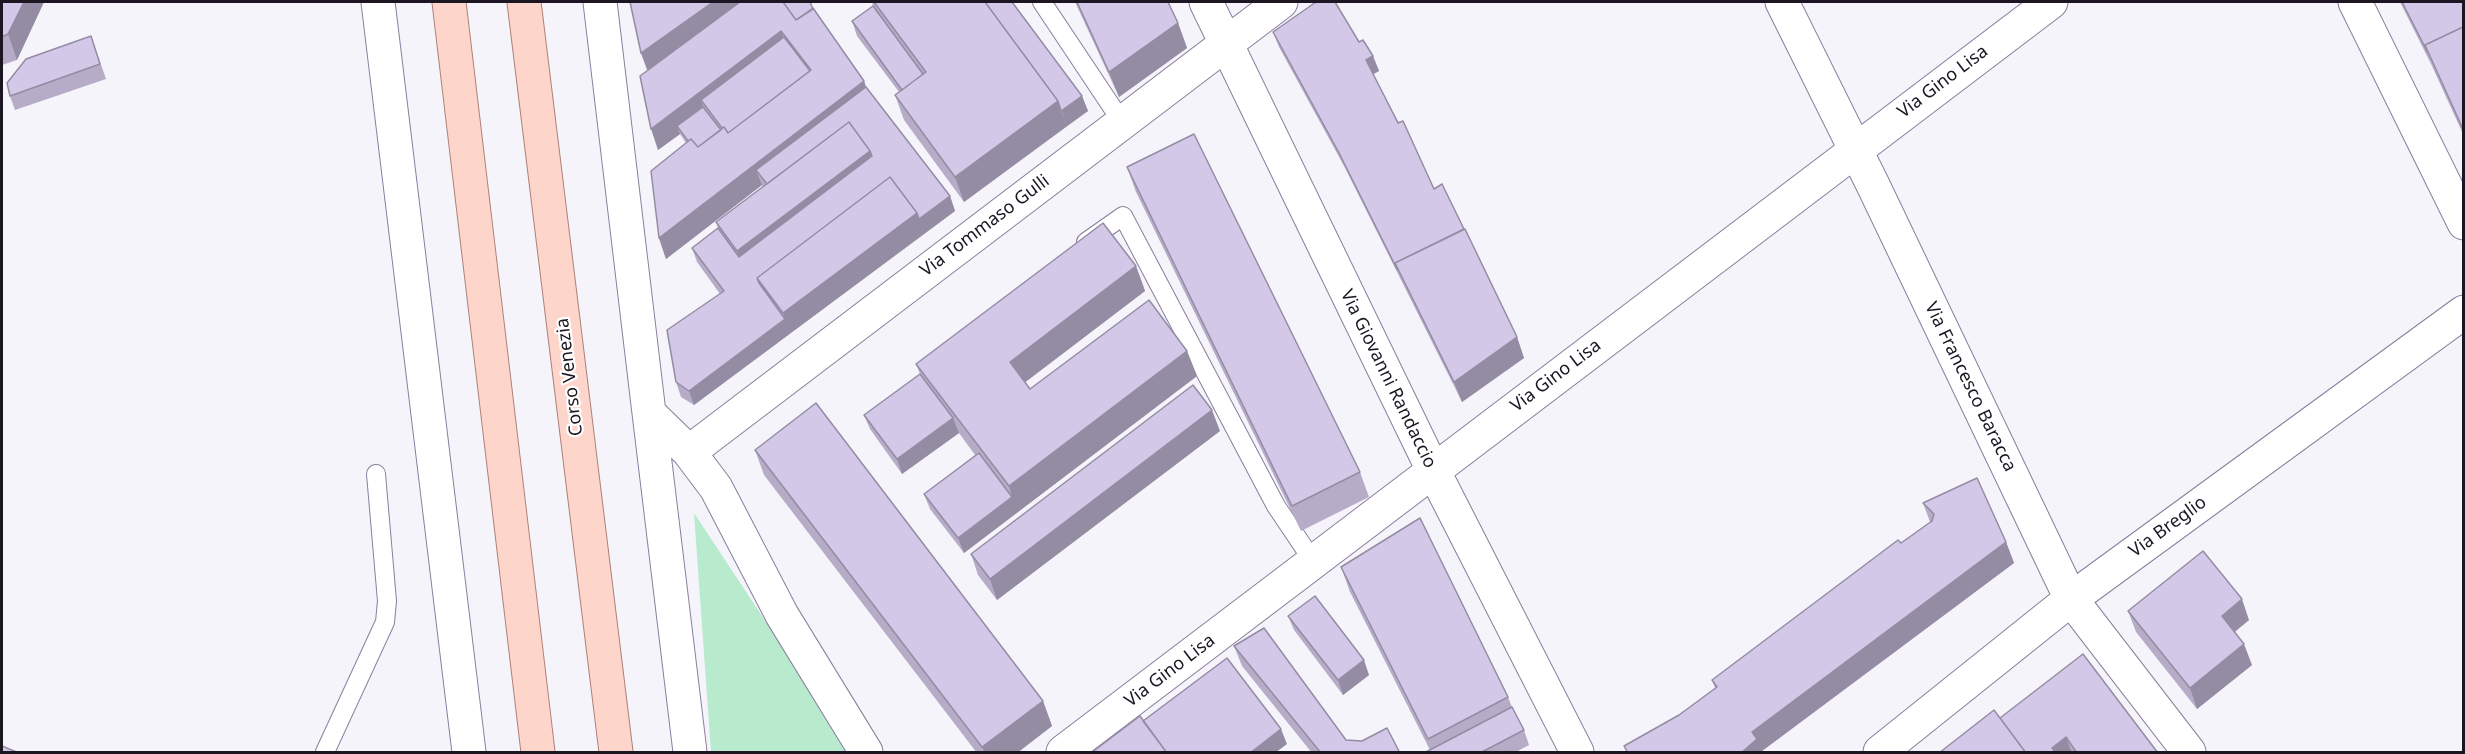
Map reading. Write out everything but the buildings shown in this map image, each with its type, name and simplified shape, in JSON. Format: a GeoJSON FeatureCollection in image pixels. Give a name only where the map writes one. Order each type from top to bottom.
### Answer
{"type":"FeatureCollection","features":[{"type":"Feature","properties":{"kind":"main road"},"geometry":{"type":"LineString","coordinates":[[449,2],[538,753]]}},
{"type":"Feature","properties":{"kind":"main road","name":"Corso Venezia"},"geometry":{"type":"LineString","coordinates":[[524,2],[615,753]]}},
{"type":"Feature","properties":{"kind":"street"},"geometry":{"type":"LineString","coordinates":[[378,2],[469,753]]}},
{"type":"Feature","properties":{"kind":"street","name":"Via Giovanni Randaccio"},"geometry":{"type":"LineString","coordinates":[[1206,2],[1432,470],[1577,753]]}},
{"type":"Feature","properties":{"kind":"street","name":"Via Tommaso Gulli"},"geometry":{"type":"LineString","coordinates":[[690,452],[1281,2]]}},
{"type":"Feature","properties":{"kind":"street","name":"Via Francesco Baracca"},"geometry":{"type":"LineString","coordinates":[[1782,2],[1855,148],[2071,599],[2189,753]]}},
{"type":"Feature","properties":{"kind":"street","name":"Via Gino Lisa"},"geometry":{"type":"LineString","coordinates":[[1063,753],[1855,148],[2051,2]]}},
{"type":"Feature","properties":{"kind":"street"},"geometry":{"type":"LineString","coordinates":[[2355,2],[2463,223]]}},
{"type":"Feature","properties":{"kind":"street"},"geometry":{"type":"LineString","coordinates":[[604,7],[690,753]]}},
{"type":"Feature","properties":{"kind":"street","name":"Via Breglio"},"geometry":{"type":"LineString","coordinates":[[1880,753],[2071,599],[2463,312]]}},
{"type":"Feature","properties":{"kind":"street"},"geometry":{"type":"LineString","coordinates":[[649,413],[690,452],[716,488],[782,615],[866,753]]}},
{"type":"Feature","properties":{"kind":"lane"},"geometry":{"type":"LineString","coordinates":[[1042,2],[1122,122]]}},
{"type":"Feature","properties":{"kind":"lane"},"geometry":{"type":"LineString","coordinates":[[1074,250],[1123,216],[1276,507],[1313,561]]}},
{"type":"Feature","properties":{"kind":"lane"},"geometry":{"type":"LineString","coordinates":[[325,753],[385,622],[387,601],[376,474]]}},
{"type":"Feature","properties":{"kind":"green space"},"geometry":{"type":"Polygon","coordinates":[[[694,513],[852,752],[711,752],[694,513]]]}}]}
